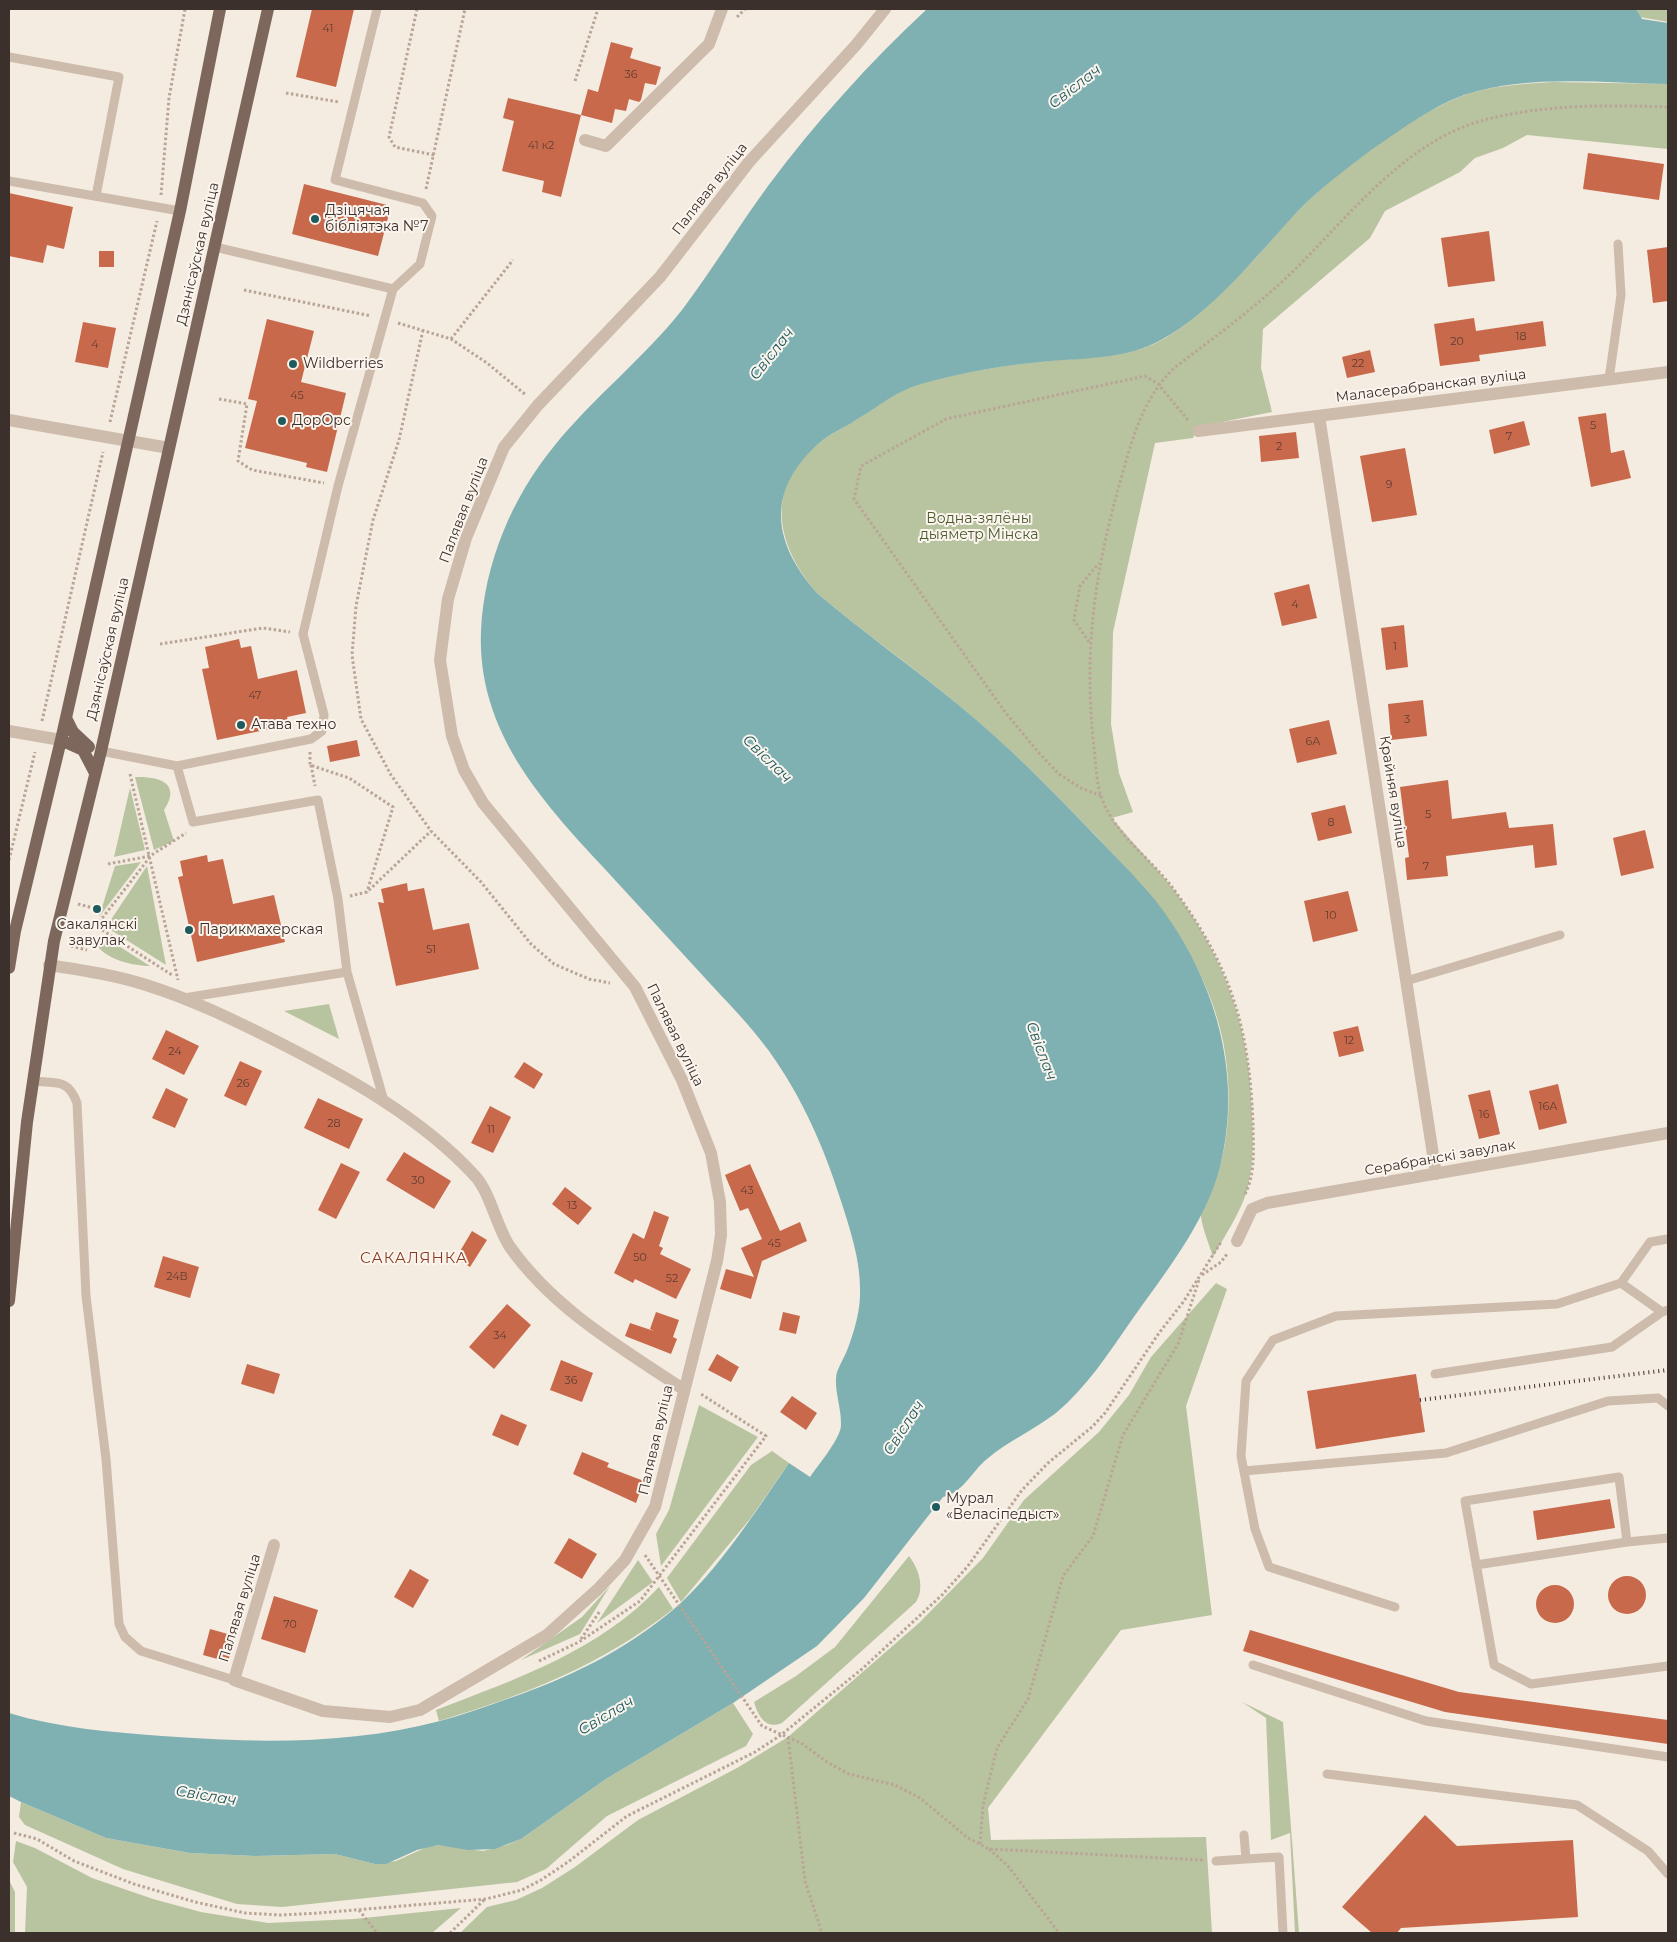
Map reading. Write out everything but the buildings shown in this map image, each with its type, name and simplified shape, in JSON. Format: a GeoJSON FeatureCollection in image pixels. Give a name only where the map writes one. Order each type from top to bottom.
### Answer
{"type":"FeatureCollection","features":[{"type":"Feature","properties":{"kind":"main road","name":"Дзянісаўская вуліца"},"geometry":{"type":"LineString","coordinates":[[9,963],[180,211],[220,9]]}},
{"type":"Feature","properties":{"kind":"main road","name":"Дзянісаўская вуліца"},"geometry":{"type":"LineString","coordinates":[[9,1301],[33,1081],[49,965],[101,751],[268,9]]}},
{"type":"Feature","properties":{"kind":"main road"},"geometry":{"type":"LineString","coordinates":[[66,718],[72,732],[81,741],[101,751]]}},
{"type":"Feature","properties":{"kind":"main road"},"geometry":{"type":"LineString","coordinates":[[61,740],[83,750],[95,773]]}},
{"type":"Feature","properties":{"kind":"street"},"geometry":{"type":"LineString","coordinates":[[585,140],[606,146],[710,44],[722,9]]}},
{"type":"Feature","properties":{"kind":"street","name":"Палявая вуліца"},"geometry":{"type":"LineString","coordinates":[[274,1545],[234,1680],[322,1711],[390,1717],[420,1710],[547,1635],[598,1589],[624,1560],[655,1507],[683,1389],[717,1261],[721,1235],[720,1202],[710,1153],[682,1080],[635,987],[483,803],[464,770],[452,736],[440,660],[448,599],[466,538],[504,447],[538,405],[660,277],[749,162],[856,45],[885,9]]}},
{"type":"Feature","properties":{"kind":"street","name":"Маласерабранская вуліца"},"geometry":{"type":"LineString","coordinates":[[1198,431],[1668,372]]}},
{"type":"Feature","properties":{"kind":"street","name":"Крайняя вуліца"},"geometry":{"type":"LineString","coordinates":[[1319,416],[1436,1174]]}},
{"type":"Feature","properties":{"kind":"street"},"geometry":{"type":"LineString","coordinates":[[9,420],[169,448]]}},
{"type":"Feature","properties":{"kind":"street"},"geometry":{"type":"LineString","coordinates":[[9,731],[61,740]]}},
{"type":"Feature","properties":{"kind":"street"},"geometry":{"type":"LineString","coordinates":[[49,965],[125,979],[184,998],[314,1061],[384,1101],[454,1155],[477,1178],[510,1246],[552,1296],[588,1326],[683,1389]]}},
{"type":"Feature","properties":{"kind":"street","name":"Серабранскі завулак"},"geometry":{"type":"LineString","coordinates":[[1237,1241],[1252,1209],[1266,1203],[1668,1133]]}},
{"type":"Feature","properties":{"kind":"lane"},"geometry":{"type":"LineString","coordinates":[[101,751],[178,766],[311,739],[322,731],[324,716],[304,634],[338,486],[393,289],[420,264],[432,216],[423,202],[335,180],[377,9]]}},
{"type":"Feature","properties":{"kind":"lane"},"geometry":{"type":"LineString","coordinates":[[9,57],[119,77],[96,196]]}},
{"type":"Feature","properties":{"kind":"lane"},"geometry":{"type":"LineString","coordinates":[[9,181],[180,211]]}},
{"type":"Feature","properties":{"kind":"lane"},"geometry":{"type":"LineString","coordinates":[[1609,379],[1621,295],[1618,244]]}},
{"type":"Feature","properties":{"kind":"lane"},"geometry":{"type":"LineString","coordinates":[[215,247],[393,289]]}},
{"type":"Feature","properties":{"kind":"lane"},"geometry":{"type":"LineString","coordinates":[[178,766],[193,822],[318,800],[338,899],[347,972],[384,1101]]}},
{"type":"Feature","properties":{"kind":"lane"},"geometry":{"type":"LineString","coordinates":[[1406,981],[1560,935]]}},
{"type":"Feature","properties":{"kind":"lane"},"geometry":{"type":"LineString","coordinates":[[184,998],[347,972]]}},
{"type":"Feature","properties":{"kind":"lane"},"geometry":{"type":"LineString","coordinates":[[33,1081],[67,1085],[73,1091],[77,1103],[86,1296],[106,1459],[120,1624],[125,1637],[141,1651],[234,1680]]}},
{"type":"Feature","properties":{"kind":"lane"},"geometry":{"type":"LineString","coordinates":[[1395,1607],[1269,1567],[1255,1529],[1241,1456],[1246,1381],[1273,1340],[1336,1316],[1557,1304],[1621,1283],[1650,1242],[1668,1239]]}},
{"type":"Feature","properties":{"kind":"lane"},"geometry":{"type":"LineString","coordinates":[[1435,1374],[1612,1347],[1665,1311],[1621,1283]]}},
{"type":"Feature","properties":{"kind":"lane"},"geometry":{"type":"LineString","coordinates":[[1244,1471],[1446,1453],[1608,1401],[1658,1398],[1668,1406]]}},
{"type":"Feature","properties":{"kind":"lane"},"geometry":{"type":"LineString","coordinates":[[1627,1542],[1619,1477],[1465,1501],[1494,1665],[1531,1684],[1668,1666]]}},
{"type":"Feature","properties":{"kind":"lane"},"geometry":{"type":"LineString","coordinates":[[1476,1565],[1627,1542],[1668,1538]]}},
{"type":"Feature","properties":{"kind":"lane"},"geometry":{"type":"LineString","coordinates":[[1253,1665],[1426,1720],[1668,1757]]}},
{"type":"Feature","properties":{"kind":"lane"},"geometry":{"type":"LineString","coordinates":[[1327,1774],[1577,1805],[1648,1851],[1668,1874]]}},
{"type":"Feature","properties":{"kind":"lane"},"geometry":{"type":"LineString","coordinates":[[1244,1835],[1246,1859]]}},
{"type":"Feature","properties":{"kind":"lane"},"geometry":{"type":"LineString","coordinates":[[1216,1860],[1279,1857],[1283,1933]]}},
{"type":"Feature","properties":{"kind":"path"},"geometry":{"type":"LineString","coordinates":[[417,9],[389,137],[395,147],[434,155]]}},
{"type":"Feature","properties":{"kind":"path"},"geometry":{"type":"LineString","coordinates":[[423,202],[465,9]]}},
{"type":"Feature","properties":{"kind":"path"},"geometry":{"type":"LineString","coordinates":[[575,81],[598,9]]}},
{"type":"Feature","properties":{"kind":"path"},"geometry":{"type":"LineString","coordinates":[[286,92],[354,104]]}},
{"type":"Feature","properties":{"kind":"path"},"geometry":{"type":"LineString","coordinates":[[1244,1197],[1253,1164],[1252,1088],[1244,1034],[1236,1003],[1221,966],[1186,905],[1167,880],[1112,818],[1101,796],[1091,719],[1089,643],[1095,589],[1108,523],[1141,415],[1158,384],[1174,368],[1285,280],[1400,165],[1451,134],[1483,120],[1538,110],[1586,105],[1668,107]]}},
{"type":"Feature","properties":{"kind":"path"},"geometry":{"type":"LineString","coordinates":[[451,339],[513,260]]}},
{"type":"Feature","properties":{"kind":"path"},"geometry":{"type":"LineString","coordinates":[[244,290],[385,320],[451,339],[487,363],[538,405]]}},
{"type":"Feature","properties":{"kind":"path"},"geometry":{"type":"LineString","coordinates":[[1101,796],[1081,788],[1059,774],[1039,753],[1006,712],[854,498],[861,466],[946,418],[1144,376],[1158,384],[1198,431]]}},
{"type":"Feature","properties":{"kind":"path"},"geometry":{"type":"LineString","coordinates":[[219,399],[247,404],[238,461],[252,470],[338,486]]}},
{"type":"Feature","properties":{"kind":"path"},"geometry":{"type":"LineString","coordinates":[[9,860],[39,736],[103,449]]}},
{"type":"Feature","properties":{"kind":"path"},"geometry":{"type":"LineString","coordinates":[[1089,643],[1074,620],[1080,586],[1100,561]]}},
{"type":"Feature","properties":{"kind":"path"},"geometry":{"type":"LineString","coordinates":[[160,644],[264,628],[304,634]]}},
{"type":"Feature","properties":{"kind":"path"},"geometry":{"type":"LineString","coordinates":[[311,739],[310,765],[318,800]]}},
{"type":"Feature","properties":{"kind":"path"},"geometry":{"type":"LineString","coordinates":[[310,765],[349,778],[393,807],[367,892]]}},
{"type":"Feature","properties":{"kind":"path"},"geometry":{"type":"LineString","coordinates":[[130,774],[184,998]]}},
{"type":"Feature","properties":{"kind":"path"},"geometry":{"type":"LineString","coordinates":[[108,864],[150,856],[184,836],[193,822]]}},
{"type":"Feature","properties":{"kind":"path"},"geometry":{"type":"LineString","coordinates":[[338,899],[367,892],[430,831]]}},
{"type":"Feature","properties":{"kind":"path"},"geometry":{"type":"LineString","coordinates":[[150,856],[96,926],[178,978]]}},
{"type":"Feature","properties":{"kind":"path"},"geometry":{"type":"LineString","coordinates":[[71,946],[87,950]]}},
{"type":"Feature","properties":{"kind":"path"},"geometry":{"type":"LineString","coordinates":[[14,1833],[37,1839],[74,1861],[134,1884],[225,1910],[280,1915],[360,1910],[486,1898],[522,1890],[568,1862],[627,1816],[755,1752],[781,1735],[862,1669],[942,1594],[968,1566],[1022,1490],[1048,1463],[1092,1427],[1105,1413],[1200,1276],[1224,1236]]}},
{"type":"Feature","properties":{"kind":"path"},"geometry":{"type":"LineString","coordinates":[[980,1844],[983,1805],[998,1748],[1028,1699],[1063,1576],[1093,1536],[1123,1436],[1178,1344],[1200,1276],[1221,1262],[1237,1241]]}},
{"type":"Feature","properties":{"kind":"path"},"geometry":{"type":"LineString","coordinates":[[537,1662],[579,1642],[640,1601],[660,1578],[766,1436],[690,1387],[683,1389]]}},
{"type":"Feature","properties":{"kind":"path"},"geometry":{"type":"LineString","coordinates":[[635,1543],[762,1726],[788,1737],[849,1774],[895,1785],[920,1798],[968,1838],[989,1849],[1008,1866],[1059,1933]]}},
{"type":"Feature","properties":{"kind":"path"},"geometry":{"type":"LineString","coordinates":[[788,1737],[805,1881],[822,1933]]}},
{"type":"Feature","properties":{"kind":"path"},"geometry":{"type":"LineString","coordinates":[[989,1849],[1216,1860]]}},
{"type":"Feature","properties":{"kind":"path"},"geometry":{"type":"LineString","coordinates":[[450,1933],[486,1898]]}},
{"type":"Feature","properties":{"kind":"path"},"geometry":{"type":"LineString","coordinates":[[360,1910],[377,1933]]}},
{"type":"Feature","properties":{"kind":"green space"},"geometry":{"type":"Polygon","coordinates":[[[1636,9],[1668,9],[1668,22],[1640,17],[1636,9]]]}},
{"type":"Feature","properties":{"kind":"green space","name":"Водна-зялёны дыяметр Мінска"},"geometry":{"type":"Polygon","coordinates":[[[1553,82],[1668,84],[1668,149],[1527,135],[1503,148],[1475,158],[1460,172],[1385,211],[1370,238],[1263,329],[1261,368],[1272,412],[1197,427],[1193,438],[1155,443],[1113,632],[1111,724],[1119,773],[1133,812],[1112,818],[1168,883],[1201,930],[1225,979],[1242,1031],[1250,1086],[1253,1142],[1251,1168],[1246,1195],[1233,1223],[1213,1257],[1201,1213],[1217,1175],[1226,1138],[1228,1089],[1226,1057],[1215,1011],[1204,982],[1190,955],[1174,930],[1137,881],[1031,770],[944,693],[817,593],[792,555],[785,535],[782,516],[783,496],[790,477],[802,459],[820,442],[889,398],[913,386],[953,375],[1000,367],[1132,352],[1158,342],[1174,333],[1208,306],[1299,209],[1342,171],[1390,135],[1439,106],[1473,92],[1507,86],[1553,82]]]}},
{"type":"Feature","properties":{"kind":"green space"},"geometry":{"type":"Polygon","coordinates":[[[135,777],[159,780],[169,787],[169,801],[164,810],[174,841],[154,850],[135,777]]]}},
{"type":"Feature","properties":{"kind":"green space"},"geometry":{"type":"Polygon","coordinates":[[[130,788],[145,850],[114,857],[130,788]]]}},
{"type":"Feature","properties":{"kind":"green space"},"geometry":{"type":"Polygon","coordinates":[[[141,862],[99,917],[115,866],[141,862]]]}},
{"type":"Feature","properties":{"kind":"green space"},"geometry":{"type":"Polygon","coordinates":[[[147,866],[166,965],[106,927],[147,866]]]}},
{"type":"Feature","properties":{"kind":"green space"},"geometry":{"type":"Polygon","coordinates":[[[103,936],[150,966],[121,961],[107,955],[97,945],[103,936]]]}},
{"type":"Feature","properties":{"kind":"green space"},"geometry":{"type":"Polygon","coordinates":[[[329,1004],[339,1039],[284,1011],[329,1004]]]}},
{"type":"Feature","properties":{"kind":"green space"},"geometry":{"type":"Polygon","coordinates":[[[1216,1283],[1227,1289],[1186,1406],[1212,1615],[1121,1630],[988,1808],[991,1840],[1206,1837],[1212,1933],[460,1933],[487,1907],[516,1900],[542,1888],[575,1867],[638,1820],[737,1768],[788,1737],[919,1623],[983,1558],[1024,1500],[1099,1432],[1129,1395],[1151,1357],[1216,1283]]]}},
{"type":"Feature","properties":{"kind":"green space"},"geometry":{"type":"Polygon","coordinates":[[[699,1405],[758,1437],[661,1566],[656,1534],[669,1510],[699,1405]]]}},
{"type":"Feature","properties":{"kind":"green space"},"geometry":{"type":"Polygon","coordinates":[[[772,1451],[789,1463],[750,1519],[681,1602],[667,1578],[751,1465],[772,1451]]]}},
{"type":"Feature","properties":{"kind":"green space"},"geometry":{"type":"Polygon","coordinates":[[[909,1556],[916,1567],[920,1579],[919,1597],[916,1602],[782,1723],[771,1725],[760,1717],[754,1702],[796,1676],[835,1647],[909,1556]]]}},
{"type":"Feature","properties":{"kind":"green space"},"geometry":{"type":"Polygon","coordinates":[[[638,1560],[653,1582],[597,1623],[638,1560]]]}},
{"type":"Feature","properties":{"kind":"green space"},"geometry":{"type":"Polygon","coordinates":[[[610,1586],[580,1634],[521,1660],[582,1617],[610,1586]]]}},
{"type":"Feature","properties":{"kind":"green space"},"geometry":{"type":"Polygon","coordinates":[[[659,1587],[673,1609],[619,1646],[562,1676],[532,1689],[439,1721],[436,1710],[526,1674],[583,1646],[610,1629],[659,1587]]]}},
{"type":"Feature","properties":{"kind":"green space"},"geometry":{"type":"Polygon","coordinates":[[[1242,1702],[1283,1722],[1299,1933],[1295,1933],[1290,1833],[1271,1840],[1266,1718],[1242,1702]]]}},
{"type":"Feature","properties":{"kind":"green space"},"geometry":{"type":"Polygon","coordinates":[[[733,1703],[753,1734],[746,1746],[607,1816],[546,1869],[517,1882],[282,1907],[237,1904],[123,1869],[25,1825],[19,1817],[21,1802],[106,1838],[190,1853],[255,1856],[335,1854],[375,1864],[396,1861],[427,1847],[438,1845],[483,1851],[507,1845],[521,1839],[606,1779],[733,1703]]]}},
{"type":"Feature","properties":{"kind":"green space"},"geometry":{"type":"Polygon","coordinates":[[[16,1841],[35,1848],[92,1878],[153,1899],[201,1912],[268,1923],[354,1919],[461,1908],[432,1933],[25,1933],[27,1887],[13,1862],[16,1841]]]}},
{"type":"Feature","properties":{"kind":"green space"},"geometry":{"type":"Polygon","coordinates":[[[9,1880],[15,1892],[15,1933],[9,1933],[9,1880]]]}},
{"type":"Feature","properties":{"kind":"water","name":"Свіслач"},"geometry":{"type":"Polygon","coordinates":[[[927,9],[1636,9],[1642,19],[1668,23],[1668,84],[1539,82],[1488,88],[1452,100],[1404,127],[1333,179],[1297,212],[1234,282],[1216,299],[1199,314],[1161,340],[1134,351],[1120,354],[1001,367],[952,376],[912,387],[895,395],[822,440],[801,462],[789,480],[783,499],[781,518],[784,537],[791,555],[802,574],[817,593],[995,736],[1075,814],[1123,865],[1155,900],[1176,929],[1208,993],[1219,1026],[1226,1061],[1228,1096],[1227,1132],[1220,1167],[1204,1209],[1170,1267],[1106,1358],[1077,1393],[1056,1413],[987,1459],[956,1491],[943,1497],[864,1598],[817,1646],[733,1703],[606,1779],[521,1839],[495,1849],[468,1850],[438,1845],[417,1850],[386,1864],[375,1864],[335,1854],[255,1856],[190,1853],[106,1838],[9,1796],[9,1713],[65,1726],[123,1733],[267,1741],[337,1738],[406,1729],[440,1721],[482,1708],[574,1673],[636,1638],[674,1609],[721,1559],[789,1463],[810,1477],[837,1437],[841,1418],[836,1378],[851,1341],[857,1318],[860,1303],[860,1277],[848,1222],[811,1123],[792,1086],[762,1041],[557,815],[517,761],[501,731],[490,700],[483,667],[481,631],[483,606],[494,556],[513,509],[540,465],[570,427],[651,345],[682,310],[768,186],[824,117],[864,72],[927,9]]]}},
{"type":"Feature","properties":{"kind":"railway"},"geometry":{"type":"LineString","coordinates":[[1420,1400],[1668,1370]]}},
{"type":"Feature","properties":{"kind":"place","name":"Дзіцячая бібліятэка №7"},"geometry":{"type":"Point","coordinates":[315,219]}},
{"type":"Feature","properties":{"kind":"place","name":"Wildberries"},"geometry":{"type":"Point","coordinates":[293,364]}},
{"type":"Feature","properties":{"kind":"place","name":"ДорОрс"},"geometry":{"type":"Point","coordinates":[282,421]}},
{"type":"Feature","properties":{"kind":"place","name":"Атава техно"},"geometry":{"type":"Point","coordinates":[241,725]}},
{"type":"Feature","properties":{"kind":"place","name":"Сакалянскі завулак"},"geometry":{"type":"Point","coordinates":[97,909]}},
{"type":"Feature","properties":{"kind":"place","name":"Парикмахерская"},"geometry":{"type":"Point","coordinates":[189,930]}},
{"type":"Feature","properties":{"kind":"place","name":"Мурал «Веласіпедыст»"},"geometry":{"type":"Point","coordinates":[936,1507]}},
{"type":"Feature","properties":{"kind":"district","name":"САКАЛЯНКА"},"geometry":{"type":"Point","coordinates":[414,1259]}}]}
